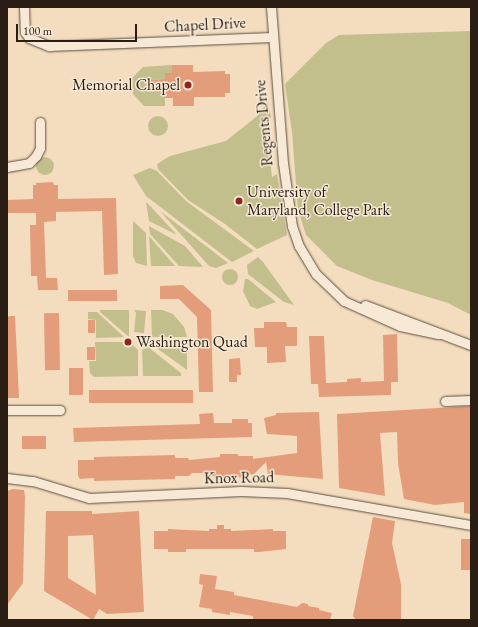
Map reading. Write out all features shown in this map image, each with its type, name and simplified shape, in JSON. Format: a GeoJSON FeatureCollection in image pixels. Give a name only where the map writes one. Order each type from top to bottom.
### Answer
{"type":"FeatureCollection","features":[{"type":"Feature","properties":{"kind":"street","name":"Chapel Drive"},"geometry":{"type":"LineString","coordinates":[[24,7],[25,32],[29,38],[49,46],[272,37]]}},
{"type":"Feature","properties":{"kind":"street","name":"Regents Drive"},"geometry":{"type":"LineString","coordinates":[[271,7],[272,37],[288,206],[295,236],[310,266],[336,292],[471,346]]}},
{"type":"Feature","properties":{"kind":"street"},"geometry":{"type":"LineString","coordinates":[[7,167],[29,163],[36,156],[40,148],[40,122]]}},
{"type":"Feature","properties":{"kind":"street"},"geometry":{"type":"LineString","coordinates":[[445,401],[471,400]]}},
{"type":"Feature","properties":{"kind":"street"},"geometry":{"type":"LineString","coordinates":[[7,410],[60,410]]}},
{"type":"Feature","properties":{"kind":"street","name":"Knox Road"},"geometry":{"type":"LineString","coordinates":[[7,478],[26,479],[97,498],[241,492],[287,493],[471,525]]}},
{"type":"Feature","properties":{"kind":"shaded area"},"geometry":{"type":"Polygon","coordinates":[[[471,31],[471,315],[448,303],[372,280],[337,266],[306,235],[298,210],[292,132],[285,84],[326,43],[339,35],[471,31]]]}},
{"type":"Feature","properties":{"kind":"shaded area"},"geometry":{"type":"Polygon","coordinates":[[[172,65],[172,73],[165,73],[165,79],[149,80],[146,83],[149,92],[165,92],[165,106],[144,106],[133,94],[132,78],[143,67],[172,65]]]}},
{"type":"Feature","properties":{"kind":"shaded area"},"geometry":{"type":"Polygon","coordinates":[[[268,102],[271,117],[266,122],[272,177],[277,174],[287,235],[257,249],[225,224],[188,200],[158,169],[157,164],[170,156],[226,141],[256,117],[268,102]]]}},
{"type":"Feature","properties":{"kind":"shaded area"},"geometry":{"type":"Polygon","coordinates":[[[158,116],[165,119],[168,126],[165,133],[158,136],[151,133],[148,126],[151,119],[158,116]]]}},
{"type":"Feature","properties":{"kind":"shaded area"},"geometry":{"type":"Polygon","coordinates":[[[41,157],[49,157],[54,162],[52,173],[49,175],[41,175],[36,170],[36,162],[41,157]]]}},
{"type":"Feature","properties":{"kind":"shaded area"},"geometry":{"type":"Polygon","coordinates":[[[150,168],[157,171],[186,201],[254,251],[232,262],[146,196],[133,175],[150,168]]]}},
{"type":"Feature","properties":{"kind":"shaded area"},"geometry":{"type":"Polygon","coordinates":[[[146,202],[152,208],[177,235],[149,221],[146,202]]]}},
{"type":"Feature","properties":{"kind":"shaded area"},"geometry":{"type":"Polygon","coordinates":[[[160,211],[228,263],[216,268],[209,266],[160,211]]]}},
{"type":"Feature","properties":{"kind":"shaded area"},"geometry":{"type":"Polygon","coordinates":[[[133,221],[146,233],[147,266],[136,263],[133,256],[133,221]]]}},
{"type":"Feature","properties":{"kind":"shaded area"},"geometry":{"type":"Polygon","coordinates":[[[149,226],[185,246],[203,267],[179,266],[150,234],[149,226]]]}},
{"type":"Feature","properties":{"kind":"shaded area"},"geometry":{"type":"Polygon","coordinates":[[[149,236],[175,266],[151,266],[149,236]]]}},
{"type":"Feature","properties":{"kind":"shaded area"},"geometry":{"type":"Polygon","coordinates":[[[258,257],[294,305],[284,302],[248,274],[247,265],[258,257]]]}},
{"type":"Feature","properties":{"kind":"shaded area"},"geometry":{"type":"Polygon","coordinates":[[[230,269],[237,274],[238,277],[233,284],[230,285],[223,280],[222,277],[227,270],[230,269]]]}},
{"type":"Feature","properties":{"kind":"shaded area"},"geometry":{"type":"Polygon","coordinates":[[[245,279],[248,279],[276,302],[257,309],[250,306],[243,291],[245,279]]]}},
{"type":"Feature","properties":{"kind":"shaded area"},"geometry":{"type":"Polygon","coordinates":[[[100,310],[129,310],[129,337],[100,312],[100,310]]]}},
{"type":"Feature","properties":{"kind":"shaded area"},"geometry":{"type":"Polygon","coordinates":[[[134,310],[146,311],[144,333],[134,332],[136,313],[134,310]]]}},
{"type":"Feature","properties":{"kind":"shaded area"},"geometry":{"type":"Polygon","coordinates":[[[151,310],[162,310],[173,314],[184,327],[187,337],[152,337],[151,310]]]}},
{"type":"Feature","properties":{"kind":"shaded area"},"geometry":{"type":"Polygon","coordinates":[[[88,312],[97,312],[124,337],[96,338],[96,320],[88,319],[88,312]]]}},
{"type":"Feature","properties":{"kind":"shaded area"},"geometry":{"type":"Polygon","coordinates":[[[152,341],[187,341],[187,370],[151,344],[152,341]]]}},
{"type":"Feature","properties":{"kind":"shaded area"},"geometry":{"type":"Polygon","coordinates":[[[95,342],[129,342],[138,350],[138,376],[94,377],[90,373],[89,361],[96,361],[95,342]]]}},
{"type":"Feature","properties":{"kind":"shaded area"},"geometry":{"type":"Polygon","coordinates":[[[148,347],[181,373],[181,376],[143,376],[142,350],[148,347]]]}},
{"type":"Feature","properties":{"kind":"building","name":"Memorial Chapel"},"geometry":{"type":"Polygon","coordinates":[[[172,65],[193,65],[193,72],[225,71],[225,74],[230,74],[230,93],[225,93],[225,97],[194,97],[194,106],[173,106],[173,98],[165,98],[165,92],[149,92],[146,83],[149,80],[165,79],[165,73],[172,73],[172,65]]]}},
{"type":"Feature","properties":{"kind":"building"},"geometry":{"type":"Polygon","coordinates":[[[53,182],[54,185],[58,185],[58,199],[116,198],[118,274],[104,275],[102,211],[56,212],[56,221],[44,222],[46,278],[57,278],[58,290],[38,290],[37,276],[31,276],[30,225],[36,225],[36,213],[7,213],[7,200],[33,199],[33,185],[36,185],[36,183],[53,182]]]}},
{"type":"Feature","properties":{"kind":"building"},"geometry":{"type":"Polygon","coordinates":[[[183,285],[211,310],[213,392],[199,392],[197,317],[179,299],[160,299],[160,286],[183,285]]]}},
{"type":"Feature","properties":{"kind":"building"},"geometry":{"type":"Polygon","coordinates":[[[68,290],[117,290],[117,301],[68,301],[68,290]]]}},
{"type":"Feature","properties":{"kind":"building"},"geometry":{"type":"Polygon","coordinates":[[[44,313],[59,313],[60,370],[45,370],[44,313]]]}},
{"type":"Feature","properties":{"kind":"building"},"geometry":{"type":"Polygon","coordinates":[[[15,316],[19,398],[7,398],[7,317],[15,316]]]}},
{"type":"Feature","properties":{"kind":"building"},"geometry":{"type":"Polygon","coordinates":[[[88,320],[95,320],[95,333],[88,333],[88,320]]]}},
{"type":"Feature","properties":{"kind":"building"},"geometry":{"type":"Polygon","coordinates":[[[264,322],[286,322],[287,327],[297,327],[297,346],[285,346],[286,362],[267,363],[267,347],[255,347],[254,328],[264,328],[264,322]]]}},
{"type":"Feature","properties":{"kind":"building"},"geometry":{"type":"Polygon","coordinates":[[[397,334],[398,382],[391,382],[391,395],[319,397],[318,384],[311,384],[309,336],[324,336],[326,383],[347,382],[347,379],[361,378],[361,382],[384,381],[383,335],[397,334]]]}},
{"type":"Feature","properties":{"kind":"building"},"geometry":{"type":"Polygon","coordinates":[[[87,347],[95,347],[95,360],[87,360],[87,347]]]}},
{"type":"Feature","properties":{"kind":"building"},"geometry":{"type":"Polygon","coordinates":[[[240,358],[241,375],[237,375],[237,382],[229,382],[229,359],[240,358]]]}},
{"type":"Feature","properties":{"kind":"building"},"geometry":{"type":"Polygon","coordinates":[[[69,368],[83,368],[83,395],[69,395],[69,368]]]}},
{"type":"Feature","properties":{"kind":"building"},"geometry":{"type":"Polygon","coordinates":[[[89,390],[193,390],[193,403],[89,403],[89,390]]]}},
{"type":"Feature","properties":{"kind":"building"},"geometry":{"type":"Polygon","coordinates":[[[471,406],[471,514],[464,513],[464,502],[435,505],[404,499],[398,463],[397,432],[380,433],[385,496],[339,488],[337,414],[471,406]]]}},
{"type":"Feature","properties":{"kind":"building"},"geometry":{"type":"Polygon","coordinates":[[[319,412],[323,479],[268,474],[266,462],[254,474],[245,475],[245,477],[214,478],[214,476],[204,476],[204,473],[192,473],[189,476],[175,476],[175,479],[94,481],[94,478],[80,479],[78,476],[78,460],[94,460],[94,457],[175,455],[175,458],[188,458],[189,460],[220,457],[220,454],[238,454],[238,456],[253,456],[253,459],[297,453],[297,436],[267,434],[264,418],[276,415],[276,413],[319,412]]]}},
{"type":"Feature","properties":{"kind":"building"},"geometry":{"type":"Polygon","coordinates":[[[213,413],[214,423],[232,423],[232,419],[248,419],[248,423],[252,423],[252,437],[74,442],[73,428],[200,424],[199,414],[213,413]]]}},
{"type":"Feature","properties":{"kind":"building"},"geometry":{"type":"Polygon","coordinates":[[[22,436],[46,436],[46,449],[22,449],[22,436]]]}},
{"type":"Feature","properties":{"kind":"building"},"geometry":{"type":"Polygon","coordinates":[[[13,489],[24,490],[25,497],[23,583],[7,605],[7,491],[13,489]]]}},
{"type":"Feature","properties":{"kind":"building"},"geometry":{"type":"Polygon","coordinates":[[[46,511],[92,511],[92,514],[139,511],[144,612],[107,614],[99,609],[93,620],[44,591],[46,511]],[[93,535],[68,536],[68,578],[96,595],[93,535]]]}},
{"type":"Feature","properties":{"kind":"building"},"geometry":{"type":"Polygon","coordinates":[[[373,517],[395,521],[392,543],[401,584],[401,620],[356,620],[353,616],[373,517]]]}},
{"type":"Feature","properties":{"kind":"building"},"geometry":{"type":"Polygon","coordinates":[[[217,525],[224,525],[224,529],[231,529],[231,531],[273,529],[273,531],[286,531],[286,549],[254,552],[254,549],[186,549],[186,552],[168,552],[168,549],[154,549],[154,531],[168,531],[168,529],[209,531],[209,529],[217,529],[217,525]]]}},
{"type":"Feature","properties":{"kind":"building"},"geometry":{"type":"Polygon","coordinates":[[[461,539],[471,539],[471,570],[461,570],[461,539]]]}},
{"type":"Feature","properties":{"kind":"building"},"geometry":{"type":"Polygon","coordinates":[[[200,574],[217,576],[215,589],[234,592],[234,595],[297,607],[302,603],[308,604],[308,606],[332,613],[330,620],[258,620],[253,619],[253,616],[230,612],[230,615],[212,612],[212,609],[199,607],[203,585],[199,584],[200,574]]]}},
{"type":"Feature","properties":{"kind":"place","name":"Memorial Chapel"},"geometry":{"type":"Point","coordinates":[188,85]}},
{"type":"Feature","properties":{"kind":"place","name":"University of Maryland, College Park"},"geometry":{"type":"Point","coordinates":[239,201]}},
{"type":"Feature","properties":{"kind":"place","name":"Washington Quad"},"geometry":{"type":"Point","coordinates":[128,342]}}]}
